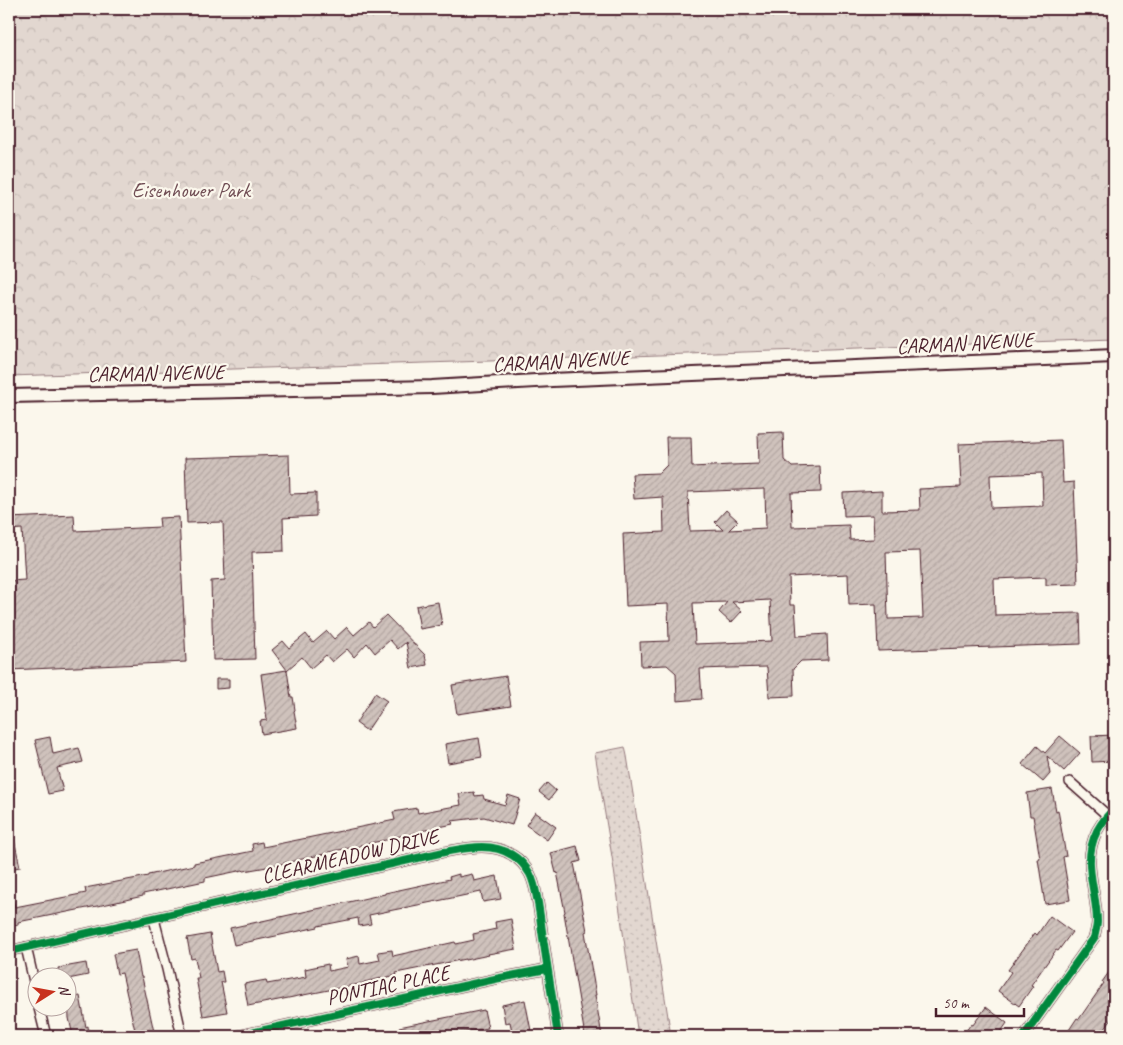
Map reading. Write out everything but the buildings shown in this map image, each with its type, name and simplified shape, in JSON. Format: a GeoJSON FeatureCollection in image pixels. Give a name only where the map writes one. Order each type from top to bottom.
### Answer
{"type":"FeatureCollection","features":[{"type":"Feature","properties":{"kind":"main road","name":"CARMAN AVENUE"},"geometry":{"type":"LineString","coordinates":[[9,396],[432,387],[552,380],[1114,356]]}},
{"type":"Feature","properties":{"kind":"street"},"geometry":{"type":"LineString","coordinates":[[1024,1036],[1094,938],[1097,923],[1089,858],[1093,839],[1101,824],[1110,813],[1070,782]]}},
{"type":"Feature","properties":{"kind":"street","name":"CLEARMEADOW DRIVE"},"geometry":{"type":"LineString","coordinates":[[9,951],[444,852],[476,846],[486,847],[501,850],[512,855],[530,874],[537,902],[558,1036]]}},
{"type":"Feature","properties":{"kind":"street"},"geometry":{"type":"LineString","coordinates":[[154,919],[182,1036]]}},
{"type":"Feature","properties":{"kind":"street"},"geometry":{"type":"LineString","coordinates":[[26,947],[31,968]]}},
{"type":"Feature","properties":{"kind":"street","name":"PONTIAC PLACE"},"geometry":{"type":"LineString","coordinates":[[237,1036],[547,969]]}},
{"type":"Feature","properties":{"kind":"street"},"geometry":{"type":"LineString","coordinates":[[42,1018],[46,1036]]}},
{"type":"Feature","properties":{"kind":"green space","name":"Eisenhower Park"},"geometry":{"type":"Polygon","coordinates":[[[9,9],[1114,9],[1114,339],[9,376],[9,9]]]}},
{"type":"Feature","properties":{"kind":"green space"},"geometry":{"type":"Polygon","coordinates":[[[625,747],[671,1036],[638,1036],[595,753],[625,747]]]}},
{"type":"Feature","properties":{"kind":"cycle path"},"geometry":{"type":"LineString","coordinates":[[1024,1036],[1094,938],[1097,922],[1090,854],[1097,831],[1104,819],[1114,810]]}},
{"type":"Feature","properties":{"kind":"cycle path"},"geometry":{"type":"LineString","coordinates":[[9,951],[444,852],[479,847],[496,848],[512,855],[522,863],[533,881],[558,1036]]}},
{"type":"Feature","properties":{"kind":"cycle path"},"geometry":{"type":"LineString","coordinates":[[237,1036],[547,969]]}}]}
